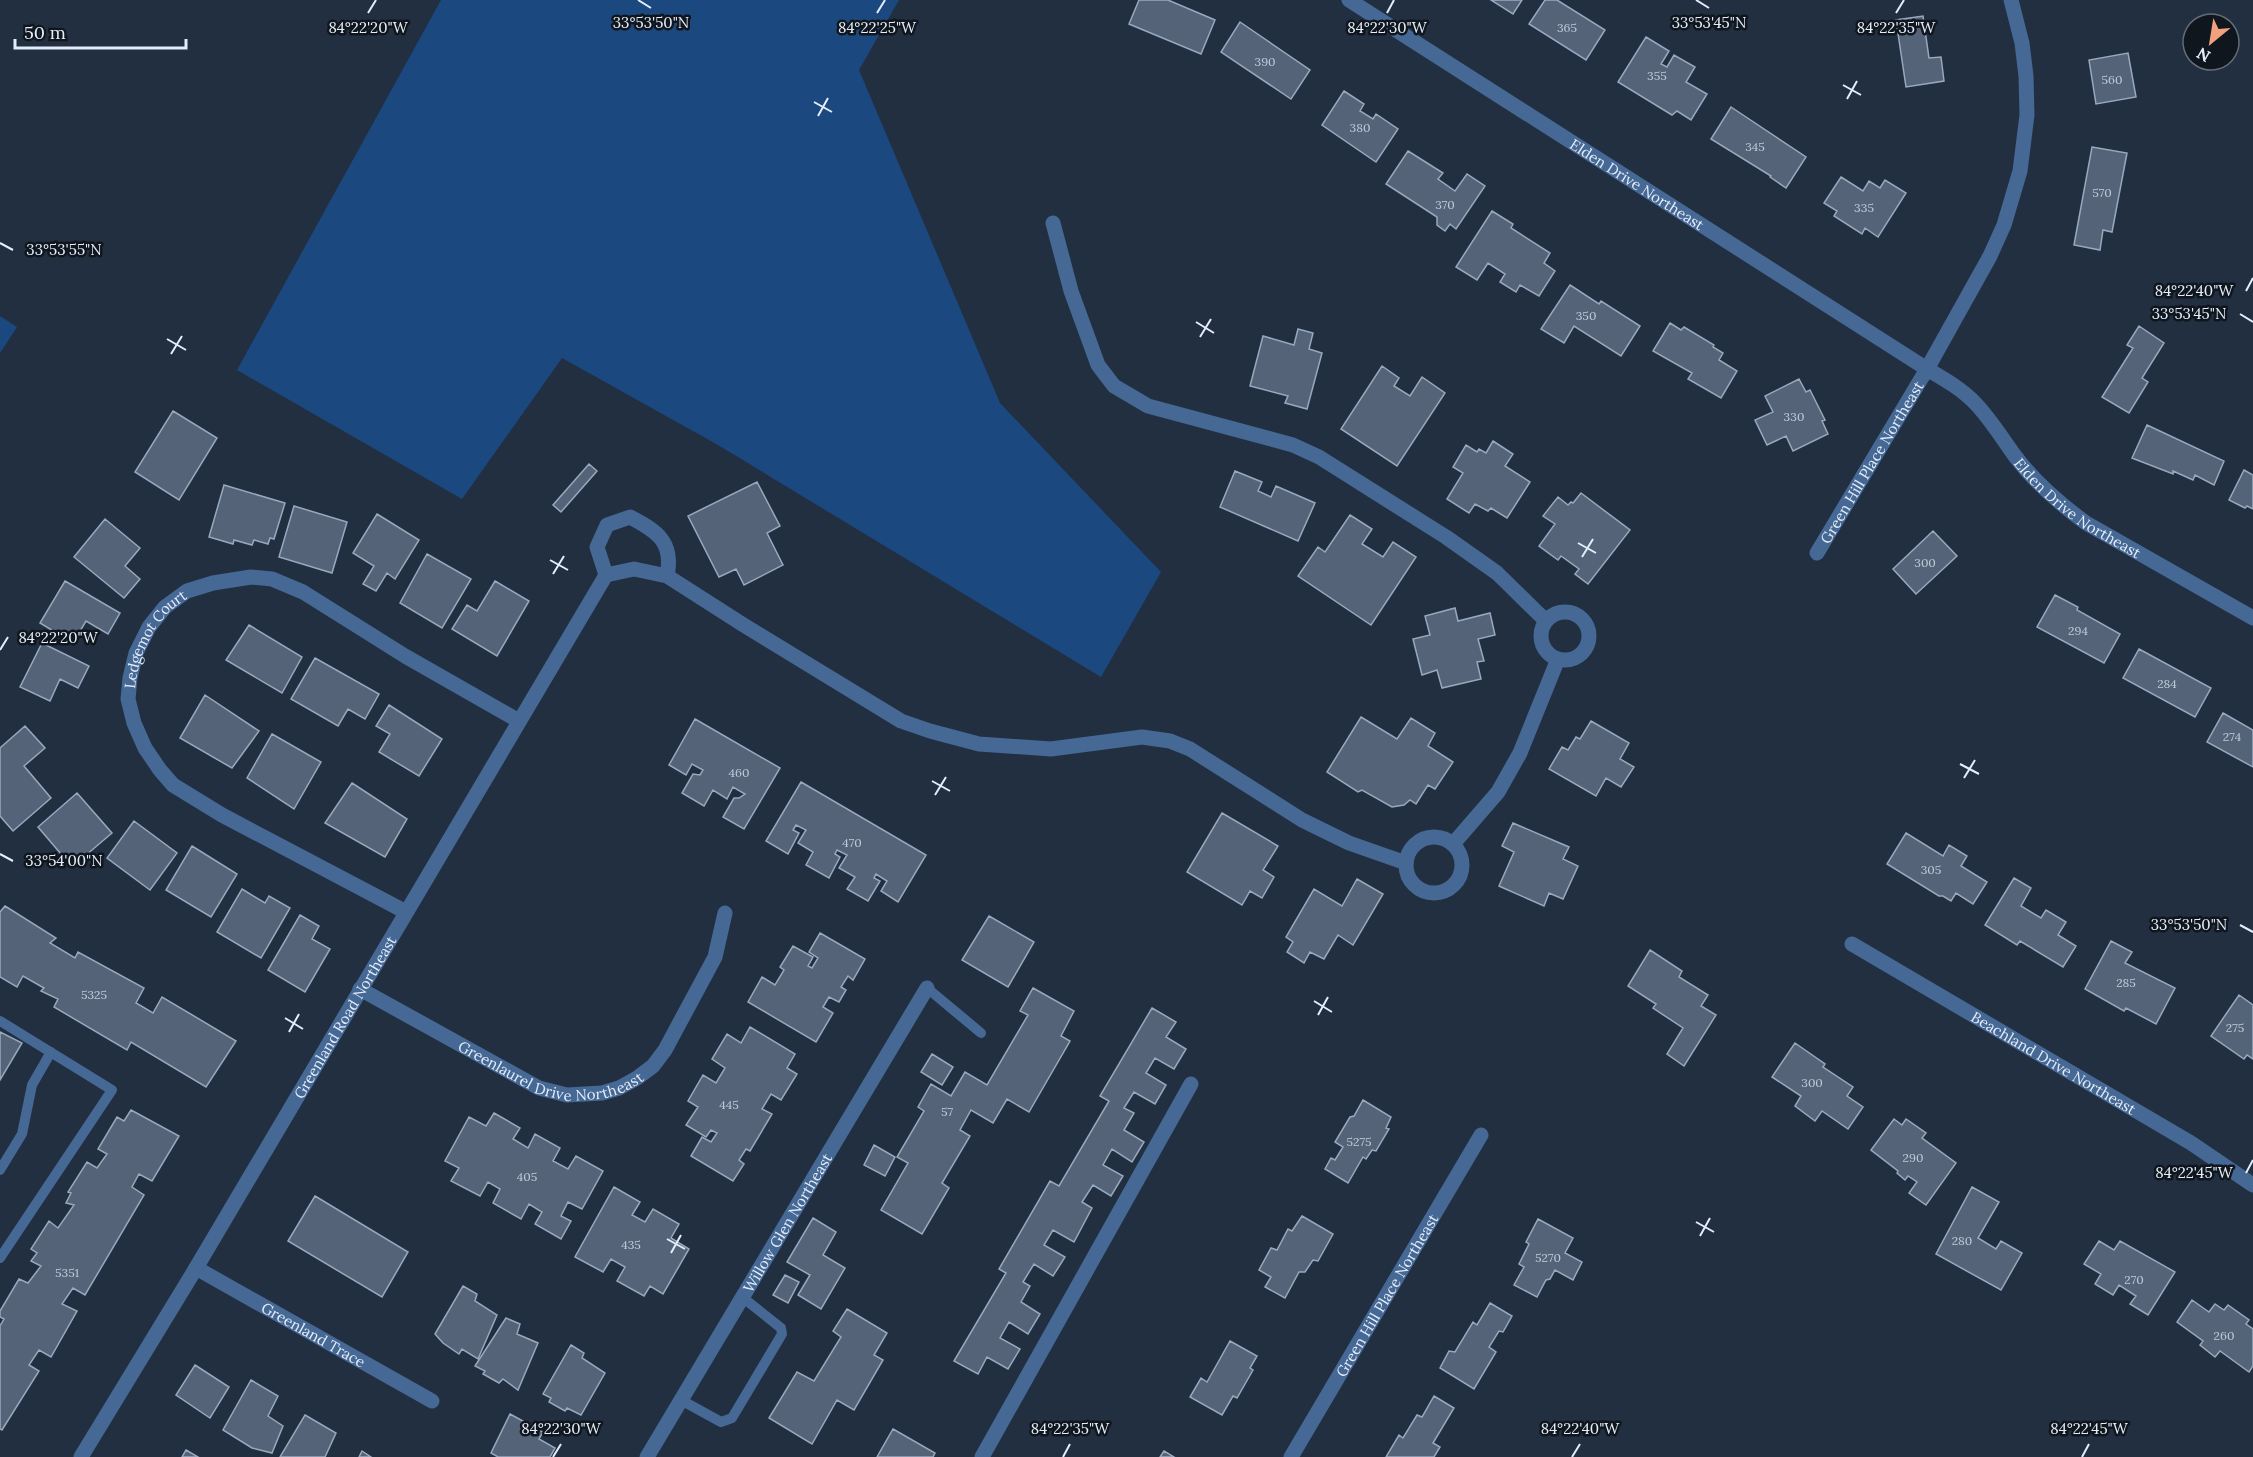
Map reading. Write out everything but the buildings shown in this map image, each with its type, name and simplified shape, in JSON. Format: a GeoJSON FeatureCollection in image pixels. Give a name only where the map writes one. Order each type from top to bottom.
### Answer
{"type":"FeatureCollection","features":[{"type":"Feature","properties":{"kind":"street","name":"Elden Drive Northeast"},"geometry":{"type":"LineString","coordinates":[[1349,0],[1953,385],[1974,402],[1992,422],[2029,473],[2062,506],[2086,523],[2253,618]]}},
{"type":"Feature","properties":{"kind":"street"},"geometry":{"type":"LineString","coordinates":[[1927,369],[1990,256],[2004,225],[2020,171],[2027,116],[2026,76],[2022,43],[2011,0]]}},
{"type":"Feature","properties":{"kind":"street"},"geometry":{"type":"LineString","coordinates":[[1053,223],[1071,291],[1098,365],[1114,386],[1148,406],[1293,445],[1319,457],[1446,537],[1497,573],[1546,621]]}},
{"type":"Feature","properties":{"kind":"street","name":"Green Hill Place Northeast"},"geometry":{"type":"LineString","coordinates":[[1817,553],[1927,369]]}},
{"type":"Feature","properties":{"kind":"street"},"geometry":{"type":"LineString","coordinates":[[667,576],[670,562],[667,545],[653,529],[630,517],[607,525],[597,547],[606,575],[634,569],[667,576],[901,721],[979,744],[1051,749],[1142,737],[1170,741],[1190,749],[1302,820],[1349,843],[1406,863]]}},
{"type":"Feature","properties":{"kind":"street","name":"Greenland Road Northeast"},"geometry":{"type":"LineString","coordinates":[[81,1457],[606,575]]}},
{"type":"Feature","properties":{"kind":"street","name":"Ledgemot Court"},"geometry":{"type":"LineString","coordinates":[[406,912],[222,815],[173,785],[145,748],[134,723],[128,699],[136,654],[149,627],[165,607],[187,591],[213,583],[251,577],[272,579],[303,592],[405,656],[519,721]]}},
{"type":"Feature","properties":{"kind":"street"},"geometry":{"type":"LineString","coordinates":[[1562,612],[1579,617],[1586,624],[1588,633],[1588,643],[1584,651],[1568,660],[1550,655],[1541,639],[1546,621],[1562,612]]}},
{"type":"Feature","properties":{"kind":"street"},"geometry":{"type":"LineString","coordinates":[[1453,844],[1498,792],[1520,753],[1558,659]]}},
{"type":"Feature","properties":{"kind":"street"},"geometry":{"type":"LineString","coordinates":[[1434,837],[1453,844],[1462,863],[1457,882],[1449,889],[1439,893],[1429,893],[1412,883],[1407,873],[1406,863],[1415,844],[1434,837]]}},
{"type":"Feature","properties":{"kind":"street","name":"Greenlaurel Drive Northeast"},"geometry":{"type":"LineString","coordinates":[[360,989],[539,1088],[567,1095],[602,1093],[619,1088],[637,1078],[652,1066],[665,1050],[715,957],[725,913]]}},
{"type":"Feature","properties":{"kind":"street","name":"Beachland Drive Northeast"},"geometry":{"type":"LineString","coordinates":[[1852,944],[2191,1143],[2253,1185]]}},
{"type":"Feature","properties":{"kind":"street","name":"Willow Glen Northeast"},"geometry":{"type":"LineString","coordinates":[[647,1457],[927,988]]}},
{"type":"Feature","properties":{"kind":"street"},"geometry":{"type":"LineString","coordinates":[[982,1457],[1191,1084]]}},
{"type":"Feature","properties":{"kind":"street","name":"Green Hill Place Northeast"},"geometry":{"type":"LineString","coordinates":[[1292,1457],[1481,1135]]}},
{"type":"Feature","properties":{"kind":"street","name":"Greenland Trace"},"geometry":{"type":"LineString","coordinates":[[195,1268],[432,1401]]}},
{"type":"Feature","properties":{"kind":"lane"},"geometry":{"type":"LineString","coordinates":[[927,988],[981,1033]]}},
{"type":"Feature","properties":{"kind":"lane"},"geometry":{"type":"LineString","coordinates":[[0,1021],[112,1090],[0,1258]]}},
{"type":"Feature","properties":{"kind":"lane"},"geometry":{"type":"LineString","coordinates":[[0,1170],[22,1134],[32,1085],[51,1052]]}},
{"type":"Feature","properties":{"kind":"lane"},"geometry":{"type":"LineString","coordinates":[[681,1400],[721,1422],[732,1418],[782,1334],[781,1328],[742,1297]]}},
{"type":"Feature","properties":{"kind":"shaded area"},"geometry":{"type":"Polygon","coordinates":[[[441,0],[899,0],[859,70],[1000,403],[1161,572],[1101,677],[718,445],[562,358],[462,499],[237,370],[441,0]]]}},
{"type":"Feature","properties":{"kind":"shaded area"},"geometry":{"type":"Polygon","coordinates":[[[0,316],[17,327],[0,353],[0,316]]]}}]}
